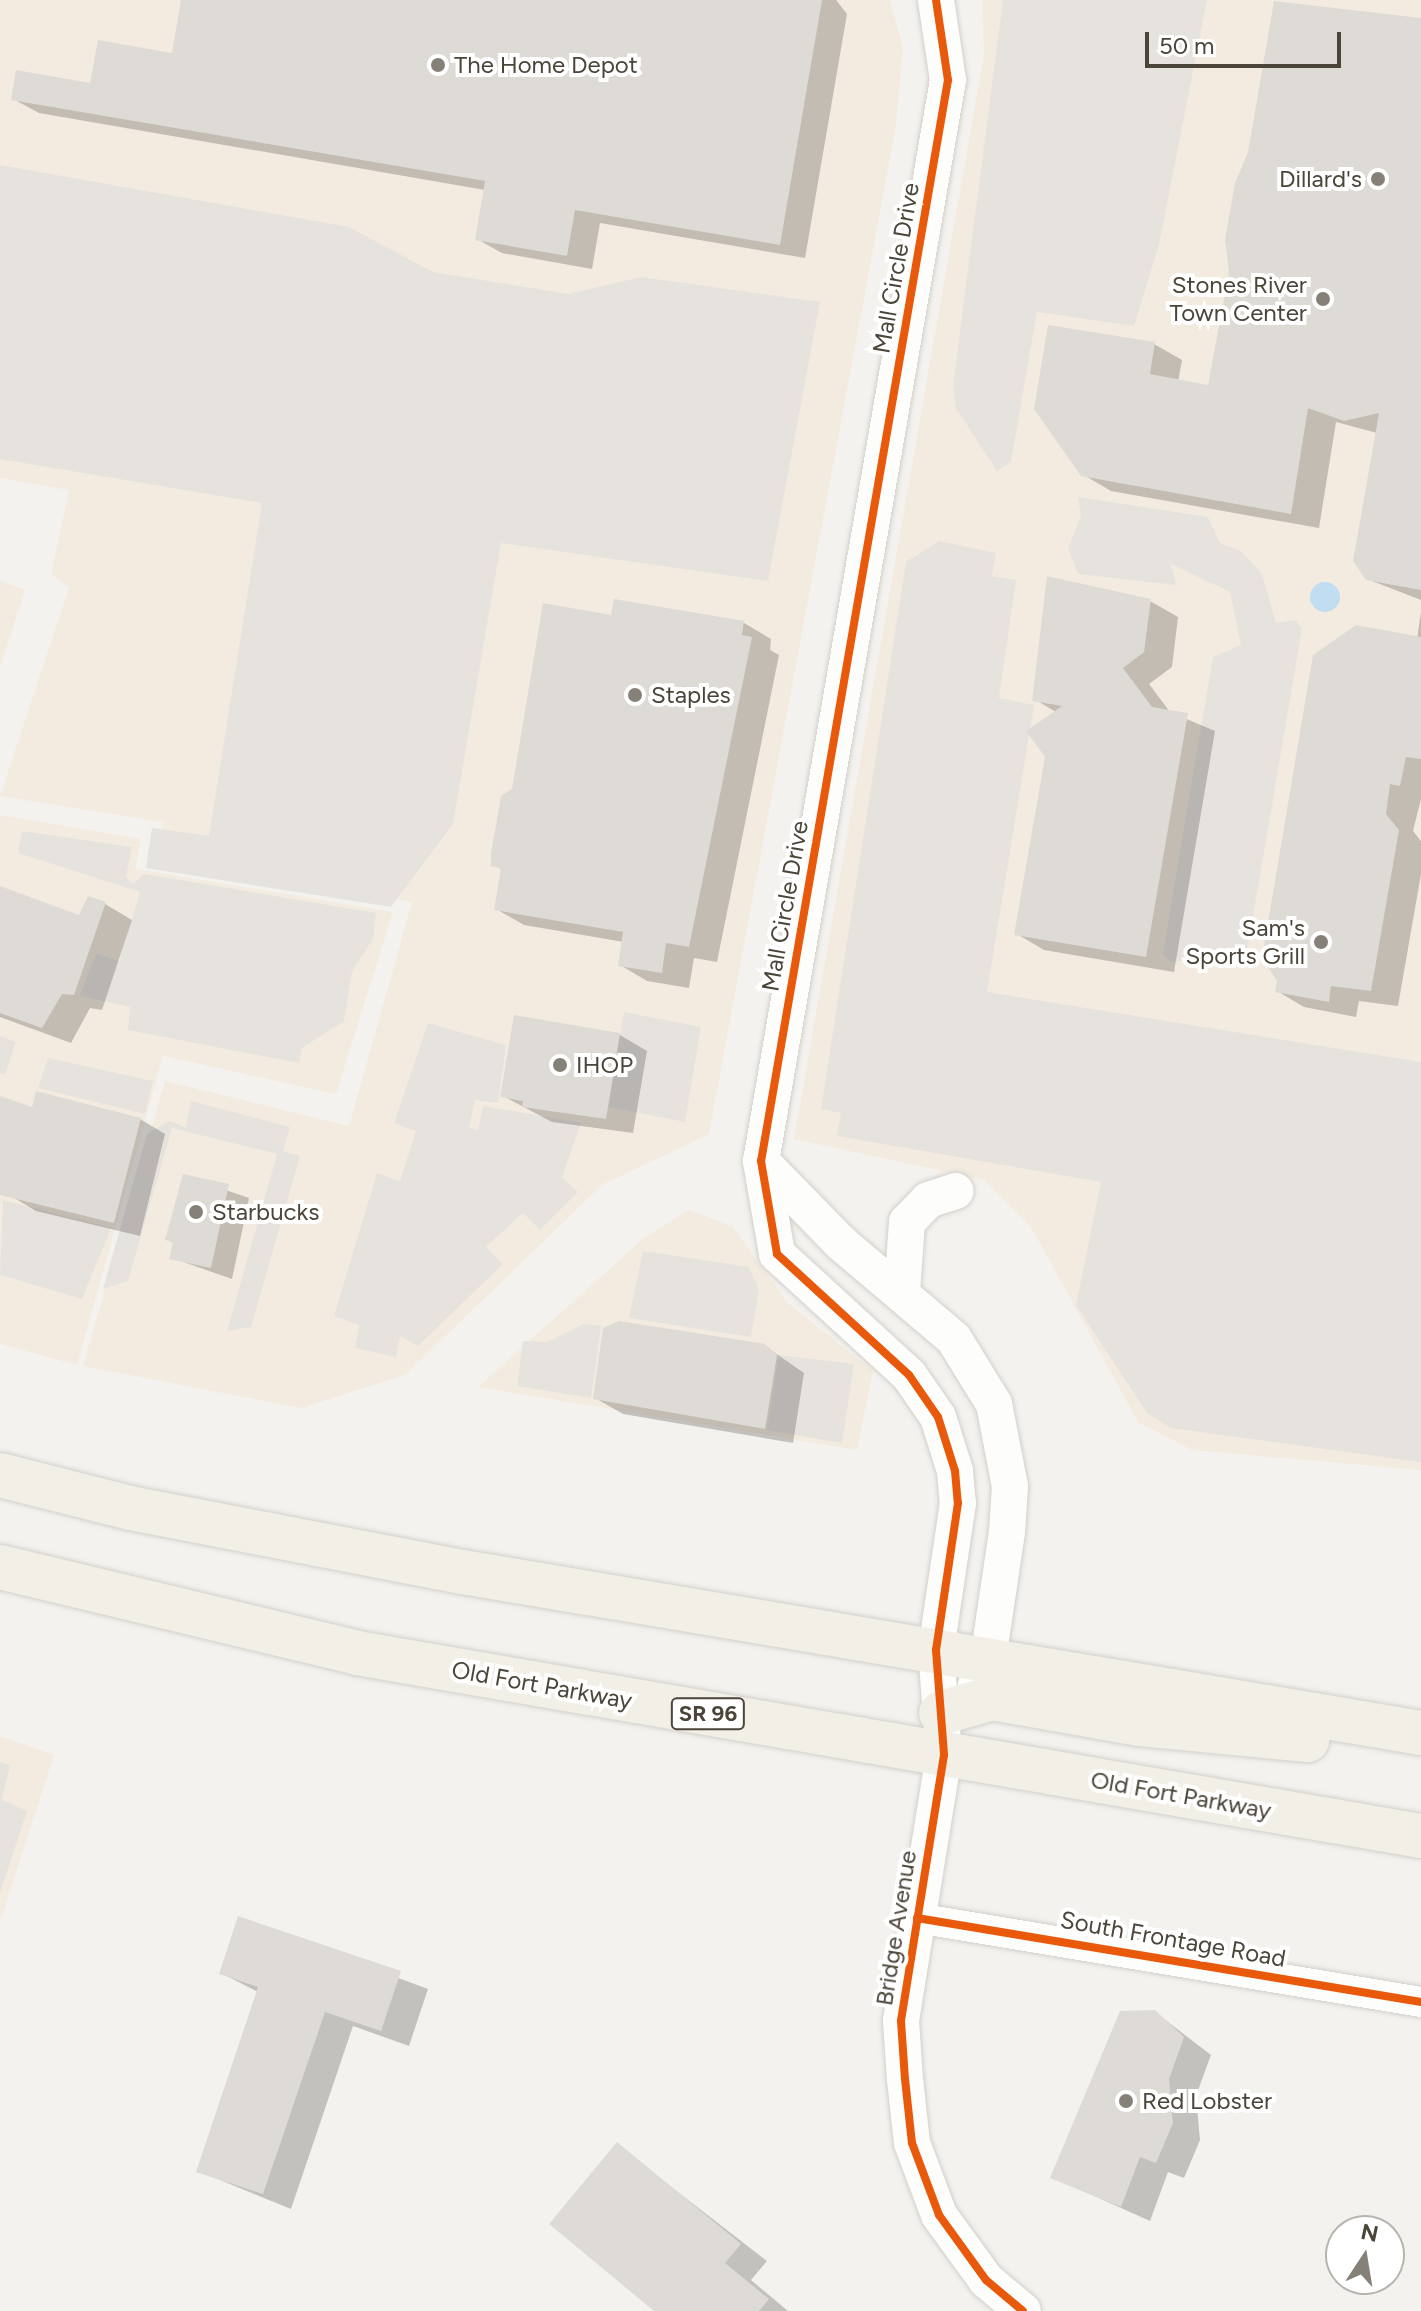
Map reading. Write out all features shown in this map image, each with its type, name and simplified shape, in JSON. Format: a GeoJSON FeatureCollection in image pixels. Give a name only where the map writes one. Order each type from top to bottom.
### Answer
{"type":"FeatureCollection","features":[{"type":"Feature","properties":{"kind":"main road"},"geometry":{"type":"LineString","coordinates":[[0,1475],[130,1508],[463,1572],[1421,1733]]}},
{"type":"Feature","properties":{"kind":"main road","name":"Old Fort Parkway"},"geometry":{"type":"LineString","coordinates":[[0,1567],[357,1653],[951,1723],[1421,1836]]}},
{"type":"Feature","properties":{"kind":"main road"},"geometry":{"type":"LineString","coordinates":[[951,1723],[1421,1748]]}},
{"type":"Feature","properties":{"kind":"street","name":"Mall Circle Drive"},"geometry":{"type":"LineString","coordinates":[[936,0],[948,80],[761,1161],[772,1238],[786,1267],[891,1352],[925,1396],[948,1445],[958,1503],[936,1650],[951,1723]]}},
{"type":"Feature","properties":{"kind":"street"},"geometry":{"type":"LineString","coordinates":[[761,1161],[954,1339],[994,1404],[1010,1486],[988,1659],[951,1723]]}},
{"type":"Feature","properties":{"kind":"street"},"geometry":{"type":"LineString","coordinates":[[902,1292],[907,1222],[928,1200],[956,1191]]}},
{"type":"Feature","properties":{"kind":"street","name":"Bridge Avenue"},"geometry":{"type":"LineString","coordinates":[[951,1723],[901,2021],[912,2143],[939,2215],[986,2280],[1023,2311]]}},
{"type":"Feature","properties":{"kind":"street","name":"South Frontage Road"},"geometry":{"type":"LineString","coordinates":[[917,1918],[1421,2002]]}},
{"type":"Feature","properties":{"kind":"shaded area"},"geometry":{"type":"Polygon","coordinates":[[[0,0],[890,0],[903,48],[896,126],[709,1134],[602,1185],[405,1375],[301,1408],[83,1366],[165,1081],[349,1126],[412,902],[156,859],[163,822],[0,796],[69,588],[51,574],[69,490],[0,478],[0,0]]]}},
{"type":"Feature","properties":{"kind":"shaded area"},"geometry":{"type":"Polygon","coordinates":[[[982,0],[1421,0],[1421,1470],[1192,1450],[1138,1422],[1031,1227],[984,1180],[794,1139],[984,54],[982,0]]]}},
{"type":"Feature","properties":{"kind":"shaded area"},"geometry":{"type":"Polygon","coordinates":[[[1003,0],[1207,0],[1159,245],[1134,326],[1037,312],[1011,462],[997,471],[956,408],[953,385],[1003,0]]]}},
{"type":"Feature","properties":{"kind":"shaded area"},"geometry":{"type":"Polygon","coordinates":[[[0,165],[349,227],[433,272],[568,294],[641,277],[820,302],[768,581],[501,543],[453,824],[391,907],[146,868],[152,828],[209,836],[262,503],[0,459],[0,165]]]}},
{"type":"Feature","properties":{"kind":"shaded area"},"geometry":{"type":"Polygon","coordinates":[[[1078,497],[1208,517],[1220,543],[1241,551],[1262,574],[1276,623],[1295,620],[1302,629],[1247,952],[1171,962],[1163,954],[1213,657],[1241,645],[1230,592],[1171,564],[1176,585],[1078,574],[1068,549],[1081,516],[1078,497]]]}},
{"type":"Feature","properties":{"kind":"shaded area"},"geometry":{"type":"Polygon","coordinates":[[[939,541],[996,553],[992,576],[1016,580],[999,698],[1034,705],[987,992],[1421,1062],[1421,1462],[1171,1428],[1147,1413],[1076,1305],[1101,1182],[837,1136],[841,1113],[821,1109],[906,562],[939,541]]]}},
{"type":"Feature","properties":{"kind":"shaded area"},"geometry":{"type":"Polygon","coordinates":[[[0,581],[25,590],[0,668],[0,581]]]}},
{"type":"Feature","properties":{"kind":"shaded area"},"geometry":{"type":"Polygon","coordinates":[[[0,815],[141,839],[135,869],[393,912],[336,1094],[163,1056],[77,1365],[0,1344],[0,815]]]}},
{"type":"Feature","properties":{"kind":"shaded area"},"geometry":{"type":"Polygon","coordinates":[[[22,831],[132,847],[126,877],[133,884],[144,874],[376,913],[373,939],[352,971],[344,1021],[302,1048],[299,1063],[128,1030],[130,1007],[80,996],[96,954],[119,961],[140,892],[18,853],[22,831]]]}},
{"type":"Feature","properties":{"kind":"shaded area"},"geometry":{"type":"Polygon","coordinates":[[[624,1012],[701,1027],[685,1122],[609,1107],[624,1012]]]}},
{"type":"Feature","properties":{"kind":"shaded area"},"geometry":{"type":"Polygon","coordinates":[[[428,1023],[506,1045],[498,1103],[475,1100],[469,1128],[478,1130],[483,1106],[581,1123],[562,1177],[578,1192],[540,1230],[523,1213],[486,1247],[503,1264],[418,1346],[400,1336],[396,1357],[355,1348],[359,1325],[334,1316],[377,1173],[400,1181],[416,1131],[394,1123],[428,1023]]]}},
{"type":"Feature","properties":{"kind":"shaded area"},"geometry":{"type":"Polygon","coordinates":[[[0,1036],[16,1042],[5,1075],[0,1073],[0,1036]]]}},
{"type":"Feature","properties":{"kind":"shaded area"},"geometry":{"type":"Polygon","coordinates":[[[48,1058],[153,1081],[145,1114],[38,1088],[48,1058]]]}},
{"type":"Feature","properties":{"kind":"shaded area"},"geometry":{"type":"Polygon","coordinates":[[[191,1101],[290,1127],[283,1151],[300,1156],[251,1327],[227,1331],[277,1154],[172,1128],[128,1281],[103,1289],[147,1134],[170,1121],[186,1128],[191,1101]]]}},
{"type":"Feature","properties":{"kind":"shaded area"},"geometry":{"type":"Polygon","coordinates":[[[3,1200],[111,1228],[82,1299],[0,1275],[3,1200]]]}},
{"type":"Feature","properties":{"kind":"shaded area"},"geometry":{"type":"Polygon","coordinates":[[[689,1210],[732,1226],[788,1303],[873,1371],[857,1450],[478,1387],[644,1238],[689,1210]]]}},
{"type":"Feature","properties":{"kind":"shaded area"},"geometry":{"type":"Polygon","coordinates":[[[643,1251],[749,1267],[759,1290],[751,1337],[629,1318],[643,1251]]]}},
{"type":"Feature","properties":{"kind":"shaded area"},"geometry":{"type":"Polygon","coordinates":[[[584,1324],[601,1326],[591,1398],[517,1386],[523,1341],[547,1342],[584,1324]]]}},
{"type":"Feature","properties":{"kind":"shaded area"},"geometry":{"type":"Polygon","coordinates":[[[779,1355],[854,1364],[842,1443],[767,1430],[779,1355]]]}},
{"type":"Feature","properties":{"kind":"shaded area"},"geometry":{"type":"Polygon","coordinates":[[[0,1736],[54,1755],[0,1922],[0,1736]]]}},
{"type":"Feature","properties":{"kind":"shaded area"},"geometry":{"type":"Polygon","coordinates":[[[0,1762],[10,1765],[2,1800],[27,1811],[0,1893],[0,1762]]]}},
{"type":"Feature","properties":{"kind":"water"},"geometry":{"type":"Polygon","coordinates":[[[1325,582],[1336,586],[1340,597],[1336,608],[1325,612],[1314,608],[1310,597],[1314,586],[1325,582]]]}},
{"type":"Feature","properties":{"kind":"building","name":"The Home Depot"},"geometry":{"type":"Polygon","coordinates":[[[181,0],[822,0],[780,245],[575,210],[567,256],[475,240],[485,181],[11,100],[16,70],[90,83],[98,40],[172,53],[181,0]]]}},
{"type":"Feature","properties":{"kind":"building","name":"Stones River Town Center"},"geometry":{"type":"Polygon","coordinates":[[[1274,1],[1421,18],[1421,590],[1366,580],[1353,561],[1379,413],[1344,421],[1308,408],[1291,514],[1081,476],[1034,409],[1048,325],[1155,342],[1150,374],[1208,385],[1229,272],[1225,240],[1235,183],[1248,152],[1274,1]]]}},
{"type":"Feature","properties":{"kind":"building"},"geometry":{"type":"Polygon","coordinates":[[[1047,576],[1151,599],[1144,652],[1123,668],[1152,707],[1188,713],[1146,957],[1014,935],[1045,757],[1026,731],[1062,706],[1032,701],[1047,576]]]}},
{"type":"Feature","properties":{"kind":"building"},"geometry":{"type":"Polygon","coordinates":[[[614,599],[744,621],[742,635],[752,637],[689,947],[666,943],[662,973],[618,966],[623,932],[494,910],[501,868],[491,866],[491,853],[501,796],[512,789],[543,603],[611,615],[614,599]]]}},
{"type":"Feature","properties":{"kind":"building"},"geometry":{"type":"Polygon","coordinates":[[[1356,625],[1421,637],[1421,759],[1406,757],[1400,786],[1390,784],[1386,814],[1399,830],[1371,991],[1331,986],[1329,1002],[1275,992],[1277,981],[1262,958],[1313,655],[1356,625]]]}},
{"type":"Feature","properties":{"kind":"building"},"geometry":{"type":"Polygon","coordinates":[[[0,886],[79,915],[88,896],[106,902],[74,995],[62,994],[42,1028],[0,1013],[0,886]]]}},
{"type":"Feature","properties":{"kind":"building","name":"IHOP"},"geometry":{"type":"Polygon","coordinates":[[[514,1015],[620,1033],[606,1119],[522,1107],[523,1101],[500,1097],[514,1015]]]}},
{"type":"Feature","properties":{"kind":"building"},"geometry":{"type":"Polygon","coordinates":[[[36,1091],[141,1118],[114,1223],[0,1195],[0,1096],[32,1107],[36,1091]]]}},
{"type":"Feature","properties":{"kind":"building"},"geometry":{"type":"Polygon","coordinates":[[[183,1174],[229,1184],[211,1268],[169,1259],[173,1242],[165,1240],[183,1174]]]}},
{"type":"Feature","properties":{"kind":"building"},"geometry":{"type":"Polygon","coordinates":[[[619,1321],[765,1344],[777,1355],[765,1429],[593,1399],[603,1328],[619,1321]]]}},
{"type":"Feature","properties":{"kind":"building"},"geometry":{"type":"Polygon","coordinates":[[[238,1916],[401,1971],[381,2031],[325,2012],[263,2194],[196,2172],[258,1987],[219,1974],[238,1916]]]}},
{"type":"Feature","properties":{"kind":"building","name":"Red Lobster"},"geometry":{"type":"Polygon","coordinates":[[[1155,2010],[1184,2037],[1169,2079],[1173,2123],[1156,2163],[1140,2157],[1121,2207],[1050,2178],[1120,2011],[1155,2010]]]}},
{"type":"Feature","properties":{"kind":"building"},"geometry":{"type":"Polygon","coordinates":[[[617,2142],[741,2244],[725,2263],[769,2299],[759,2311],[654,2311],[549,2224],[617,2142]]]}},
{"type":"Feature","properties":{"kind":"cycle path"},"geometry":{"type":"LineString","coordinates":[[936,0],[948,80],[761,1161],[777,1254],[909,1375],[938,1417],[955,1471],[958,1503],[936,1650],[944,1755],[901,2021],[905,2079],[912,2143],[939,2215],[986,2280],[1023,2311]]}},
{"type":"Feature","properties":{"kind":"cycle path"},"geometry":{"type":"LineString","coordinates":[[917,1918],[1421,2002]]}},
{"type":"Feature","properties":{"kind":"place","name":"The Home Depot"},"geometry":{"type":"Point","coordinates":[438,65]}},
{"type":"Feature","properties":{"kind":"place","name":"Dillard's"},"geometry":{"type":"Point","coordinates":[1378,179]}},
{"type":"Feature","properties":{"kind":"place","name":"Stones River Town Center"},"geometry":{"type":"Point","coordinates":[1323,299]}},
{"type":"Feature","properties":{"kind":"place","name":"Staples"},"geometry":{"type":"Point","coordinates":[635,695]}},
{"type":"Feature","properties":{"kind":"place","name":"Sam's Sports Grill"},"geometry":{"type":"Point","coordinates":[1321,942]}},
{"type":"Feature","properties":{"kind":"place","name":"IHOP"},"geometry":{"type":"Point","coordinates":[560,1065]}},
{"type":"Feature","properties":{"kind":"place","name":"Starbucks"},"geometry":{"type":"Point","coordinates":[196,1212]}},
{"type":"Feature","properties":{"kind":"place","name":"Red Lobster"},"geometry":{"type":"Point","coordinates":[1126,2101]}}]}
